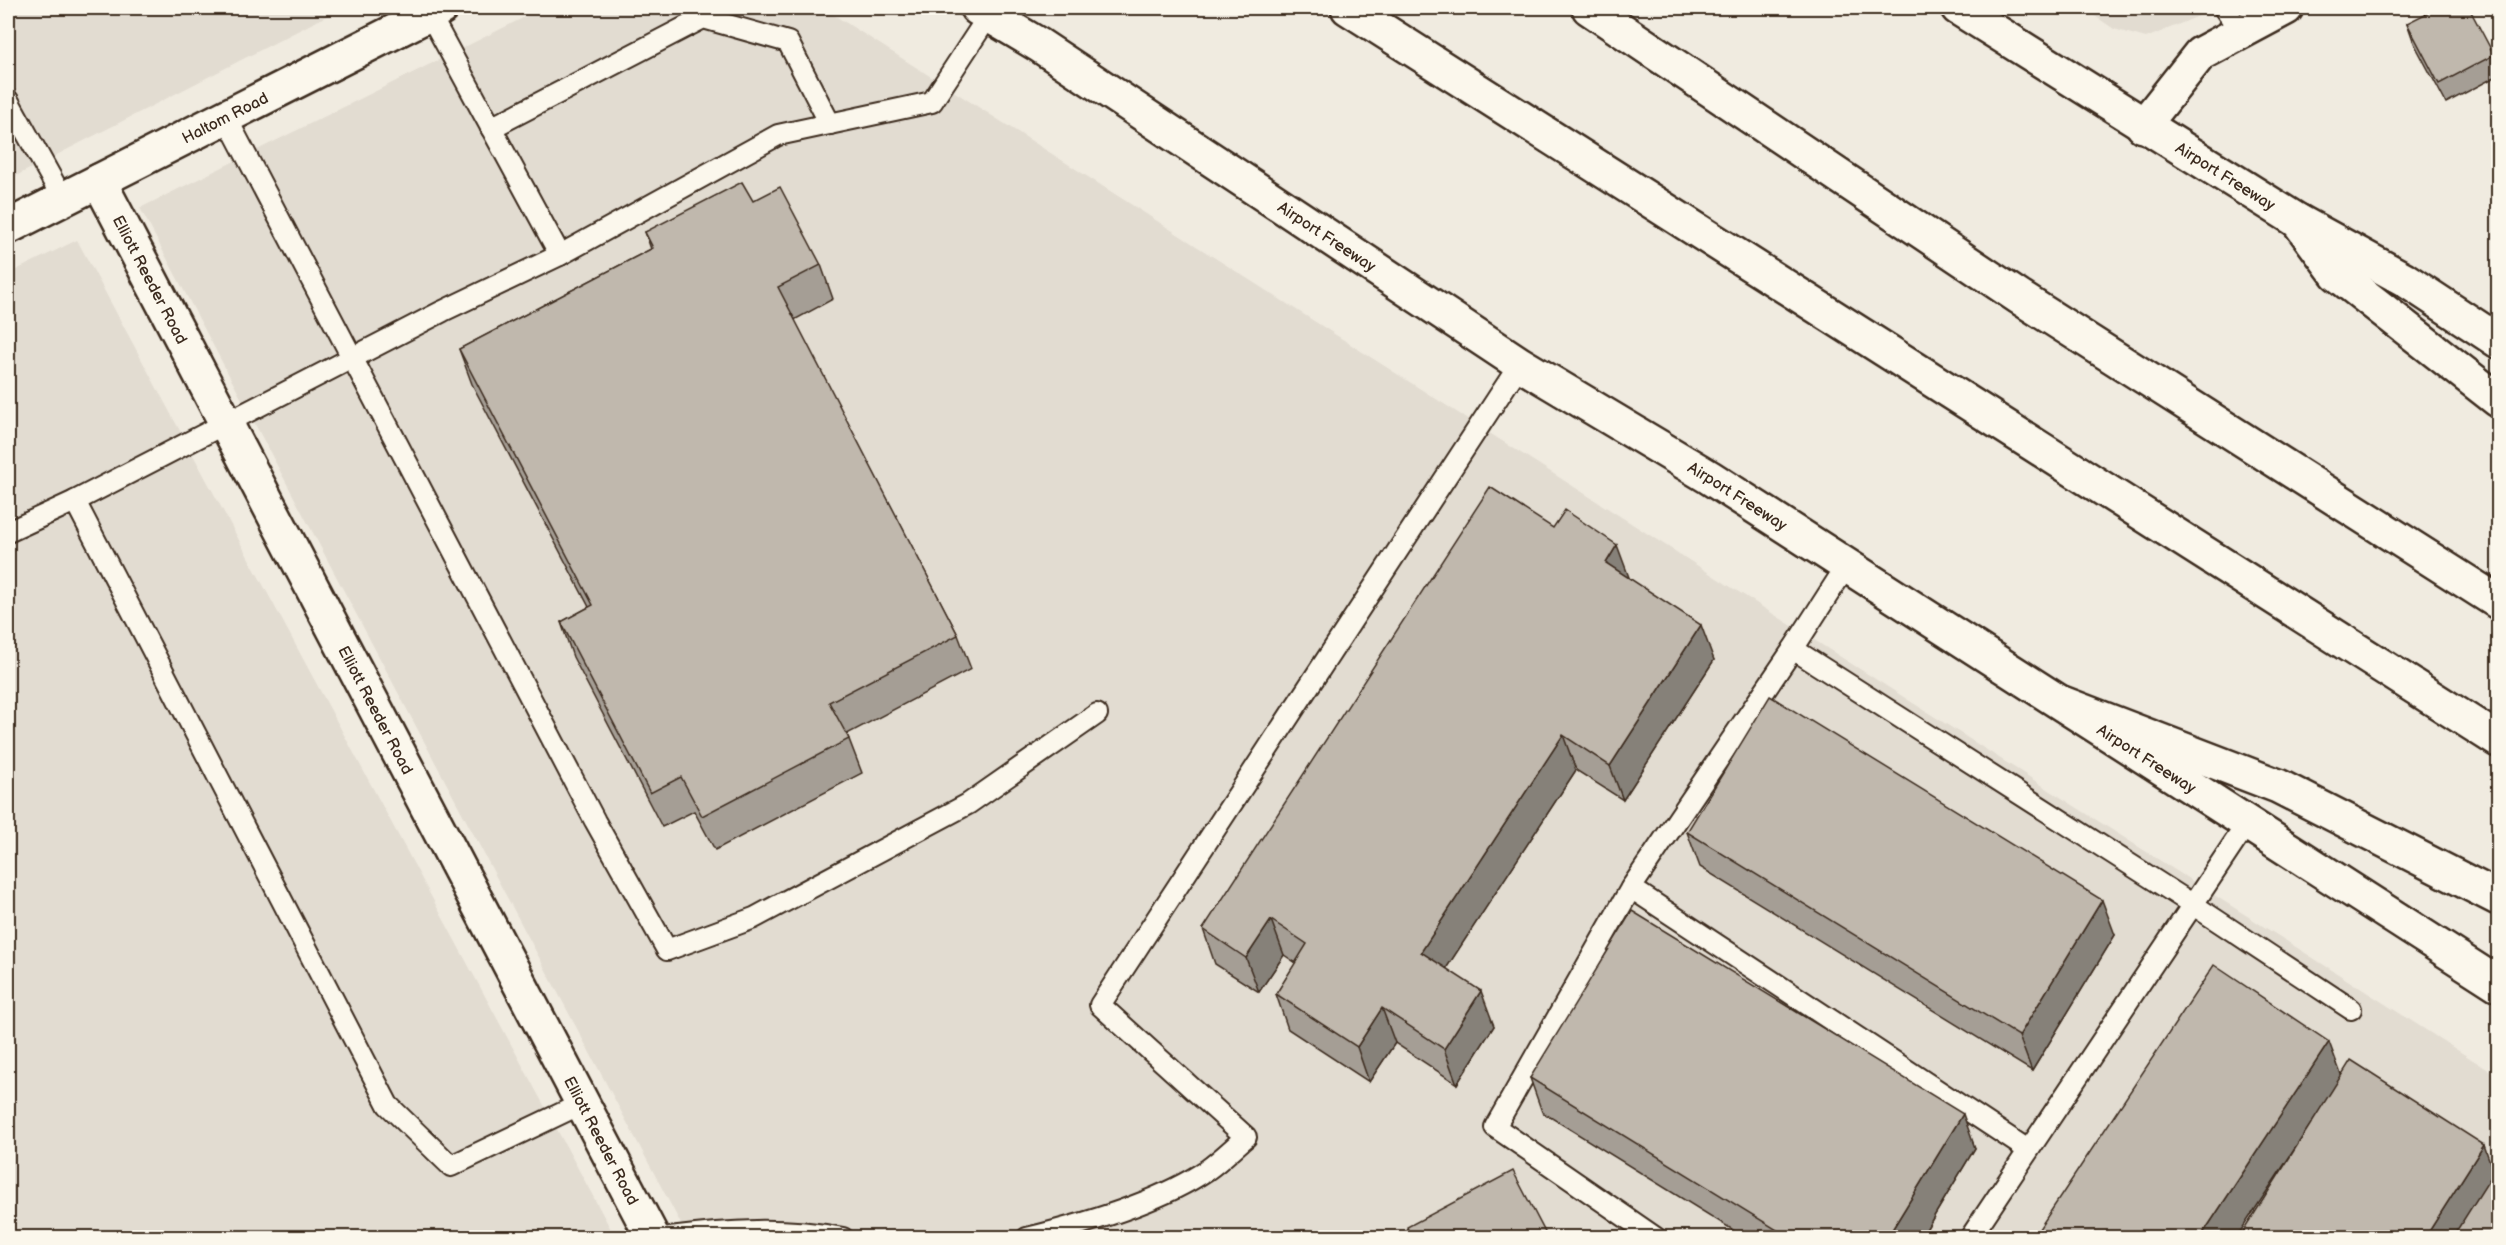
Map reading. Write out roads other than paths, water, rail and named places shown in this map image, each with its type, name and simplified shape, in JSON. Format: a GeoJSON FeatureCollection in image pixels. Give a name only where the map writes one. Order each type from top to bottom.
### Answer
{"type":"FeatureCollection","features":[{"type":"Feature","properties":{"kind":"main road"},"geometry":{"type":"LineString","coordinates":[[1348,8],[2499,740]]}},
{"type":"Feature","properties":{"kind":"main road"},"geometry":{"type":"LineString","coordinates":[[1589,8],[2019,297],[2499,602]]}},
{"type":"Feature","properties":{"kind":"main road","name":"Airport Freeway"},"geometry":{"type":"LineString","coordinates":[[1958,8],[2143,126],[2298,221],[2404,279],[2499,341]]}},
{"type":"Feature","properties":{"kind":"main road"},"geometry":{"type":"LineString","coordinates":[[2143,126],[2200,54],[2233,20],[2286,8]]}},
{"type":"Feature","properties":{"kind":"main road","name":"Haltom Road"},"geometry":{"type":"LineString","coordinates":[[8,227],[435,10]]}},
{"type":"Feature","properties":{"kind":"main road","name":"Airport Freeway"},"geometry":{"type":"LineString","coordinates":[[990,10],[1039,45],[1520,364],[1709,477],[2499,984]]}},
{"type":"Feature","properties":{"kind":"main road","name":"Elliott Reeder Road"},"geometry":{"type":"LineString","coordinates":[[99,181],[654,1238]]}},
{"type":"Feature","properties":{"kind":"main road"},"geometry":{"type":"LineString","coordinates":[[2298,221],[2337,274],[2499,400]]}},
{"type":"Feature","properties":{"kind":"main road"},"geometry":{"type":"LineString","coordinates":[[2062,703],[2278,786],[2499,898]]}},
{"type":"Feature","properties":{"kind":"lane"},"geometry":{"type":"LineString","coordinates":[[435,10],[491,128],[560,255]]}},
{"type":"Feature","properties":{"kind":"lane"},"geometry":{"type":"LineString","coordinates":[[8,532],[75,501],[353,357],[560,255],[778,135],[932,102],[990,10]]}},
{"type":"Feature","properties":{"kind":"lane"},"geometry":{"type":"LineString","coordinates":[[491,128],[703,18],[788,42],[830,124]]}},
{"type":"Feature","properties":{"kind":"lane"},"geometry":{"type":"LineString","coordinates":[[8,100],[63,199]]}},
{"type":"Feature","properties":{"kind":"lane"},"geometry":{"type":"LineString","coordinates":[[225,117],[595,821],[667,950],[754,918],[968,804],[1097,714]]}},
{"type":"Feature","properties":{"kind":"lane"},"geometry":{"type":"LineString","coordinates":[[1027,1238],[1067,1228],[1162,1194],[1207,1170],[1246,1137],[1100,1005],[1520,364]]}},
{"type":"Feature","properties":{"kind":"lane"},"geometry":{"type":"LineString","coordinates":[[75,501],[388,1105],[452,1166],[583,1103]]}},
{"type":"Feature","properties":{"kind":"lane"},"geometry":{"type":"LineString","coordinates":[[1656,1238],[1496,1126],[1631,888],[1793,649],[1847,565]]}},
{"type":"Feature","properties":{"kind":"lane"},"geometry":{"type":"LineString","coordinates":[[1793,649],[2192,904],[2351,1009]]}},
{"type":"Feature","properties":{"kind":"lane"},"geometry":{"type":"LineString","coordinates":[[1970,1238],[2248,822]]}},
{"type":"Feature","properties":{"kind":"lane"},"geometry":{"type":"LineString","coordinates":[[1631,888],[2028,1150]]}},
{"type":"Feature","properties":{"kind":"lane"},"geometry":{"type":"LineString","coordinates":[[670,1238],[770,1230],[814,1232],[843,1238]]}}]}
